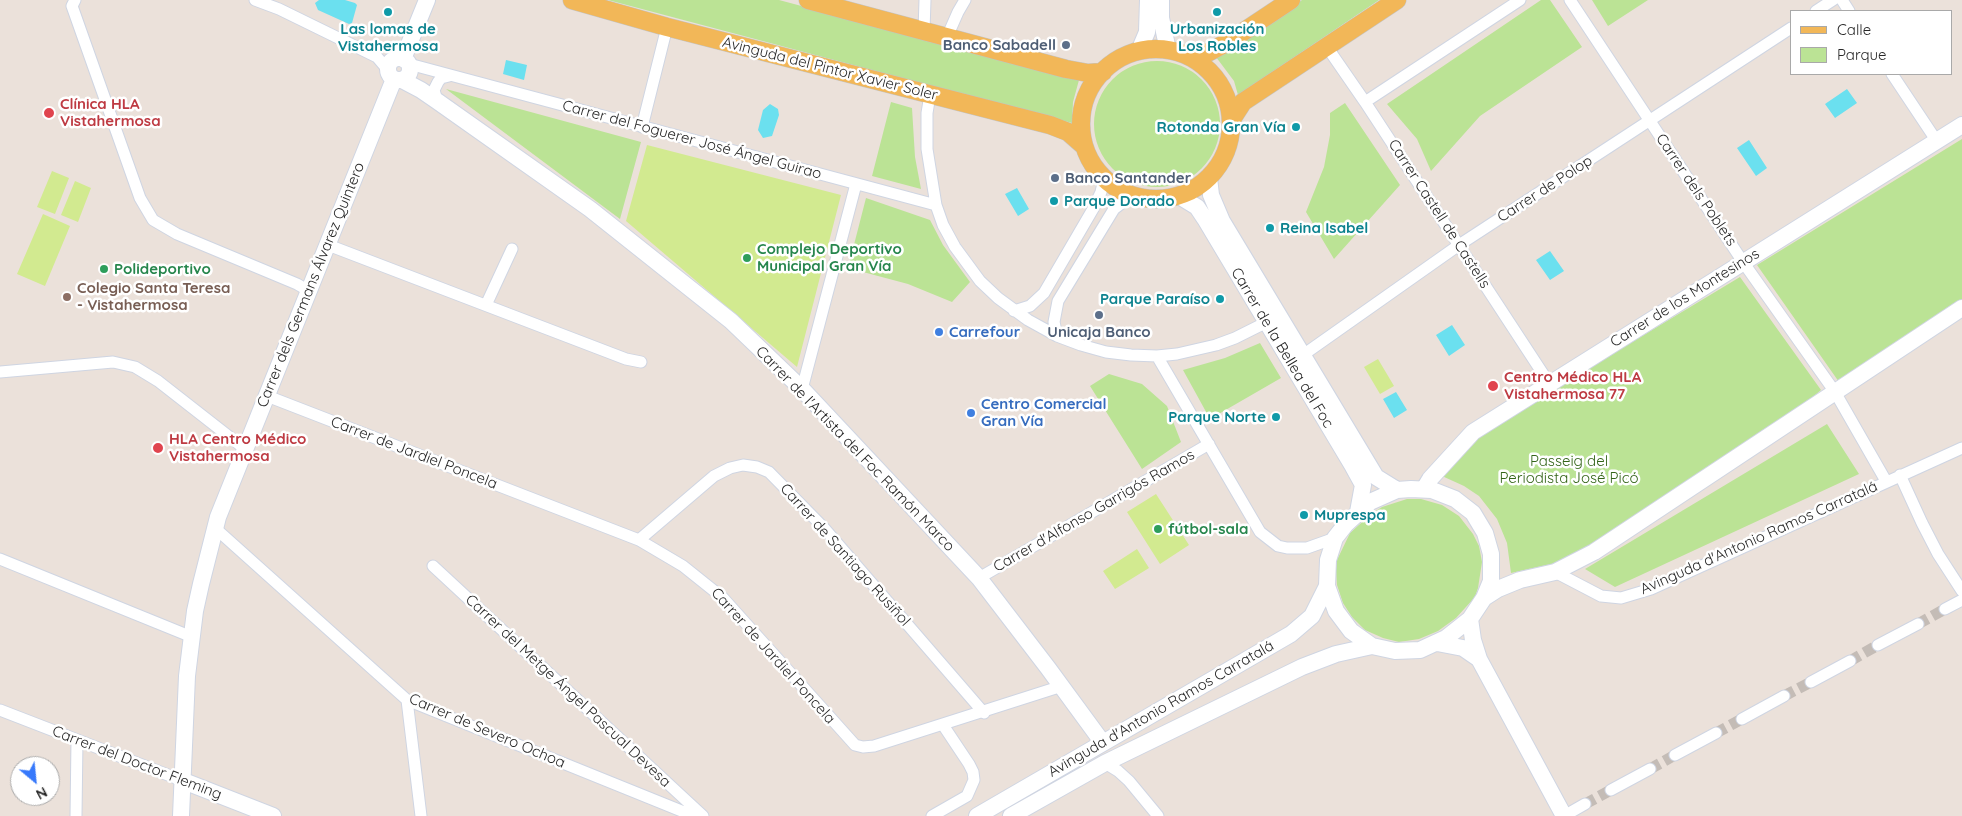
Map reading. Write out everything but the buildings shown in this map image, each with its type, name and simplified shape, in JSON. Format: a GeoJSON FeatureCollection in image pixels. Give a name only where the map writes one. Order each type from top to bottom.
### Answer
{"type":"FeatureCollection","features":[{"type":"Feature","properties":{"kind":"main road","name":"Carrer dels Germans Álvarez Quintero"},"geometry":{"type":"LineString","coordinates":[[181,816],[187,676],[200,584],[215,528],[266,396],[401,71],[427,0]]}},
{"type":"Feature","properties":{"kind":"main road","name":"Avinguda del Pintor Xavier Soler"},"geometry":{"type":"LineString","coordinates":[[572,0],[667,27],[1050,125],[1068,132],[1084,146]]}},
{"type":"Feature","properties":{"kind":"main road"},"geometry":{"type":"LineString","coordinates":[[808,0],[1066,69],[1088,73],[1102,72]]}},
{"type":"Feature","properties":{"kind":"main road"},"geometry":{"type":"LineString","coordinates":[[1139,51],[1147,32],[1148,0]]}},
{"type":"Feature","properties":{"kind":"main road"},"geometry":{"type":"LineString","coordinates":[[1161,0],[1162,18],[1168,50]]}},
{"type":"Feature","properties":{"kind":"main road"},"geometry":{"type":"LineString","coordinates":[[1191,57],[1209,52],[1228,42],[1292,0]]}},
{"type":"Feature","properties":{"kind":"main road"},"geometry":{"type":"LineString","coordinates":[[1232,119],[1243,102],[1397,0]]}},
{"type":"Feature","properties":{"kind":"main road"},"geometry":{"type":"LineString","coordinates":[[1168,50],[1191,57],[1210,70],[1227,98],[1232,119],[1232,132],[1224,157],[1209,178],[1195,189],[1179,196],[1155,199],[1132,195],[1117,188],[1104,178],[1089,158],[1084,146],[1081,130],[1084,102],[1102,72],[1119,59],[1139,51],[1168,50]]}},
{"type":"Feature","properties":{"kind":"main road","name":"Carrer de l'Artista del Foc Ramón Marco"},"geometry":{"type":"LineString","coordinates":[[401,71],[421,90],[543,174],[643,250],[731,321],[802,389],[979,578],[1062,686],[1102,743]]}},
{"type":"Feature","properties":{"kind":"main road","name":"Carrer de los Montesinos"},"geometry":{"type":"LineString","coordinates":[[1424,489],[1430,479],[1473,432],[1962,125]]}},
{"type":"Feature","properties":{"kind":"main road","name":"Carrer de la Bellea del Foc"},"geometry":{"type":"LineString","coordinates":[[1209,178],[1211,195],[1222,222],[1376,477],[1397,490]]}},
{"type":"Feature","properties":{"kind":"main road","name":"Carrer de la Bellea del Foc"},"geometry":{"type":"LineString","coordinates":[[1179,196],[1197,208],[1205,218],[1363,485],[1358,512]]}},
{"type":"Feature","properties":{"kind":"main road"},"geometry":{"type":"LineString","coordinates":[[1484,598],[1498,589],[1520,580],[1555,572],[1603,546],[1962,308]]}},
{"type":"Feature","properties":{"kind":"main road"},"geometry":{"type":"LineString","coordinates":[[1397,490],[1432,490],[1455,499],[1473,513],[1485,533],[1491,554],[1491,581],[1484,598],[1470,619],[1438,643],[1420,650],[1395,651],[1372,646],[1351,631],[1336,611],[1327,586],[1328,560],[1335,538],[1358,512],[1370,502],[1397,490]]}},
{"type":"Feature","properties":{"kind":"main road","name":"Avinguda d'Antonio Ramos Carratalá"},"geometry":{"type":"LineString","coordinates":[[977,816],[1291,634],[1312,616],[1327,586]]}},
{"type":"Feature","properties":{"kind":"main road"},"geometry":{"type":"LineString","coordinates":[[1470,619],[1473,640],[1479,659],[1564,816]]}},
{"type":"Feature","properties":{"kind":"main road"},"geometry":{"type":"LineString","coordinates":[[1438,643],[1463,648],[1479,659]]}},
{"type":"Feature","properties":{"kind":"main road","name":"Avinguda d'Antonio Ramos Carratalá"},"geometry":{"type":"LineString","coordinates":[[1011,816],[1105,763],[1302,668],[1336,654],[1372,646]]}},
{"type":"Feature","properties":{"kind":"main road","name":"Carrer del Doctor Fleming"},"geometry":{"type":"LineString","coordinates":[[182,780],[273,816]]}},
{"type":"Feature","properties":{"kind":"street"},"geometry":{"type":"LineString","coordinates":[[75,0],[72,6],[140,198],[154,220],[177,234],[297,284],[309,291]]}},
{"type":"Feature","properties":{"kind":"street","name":"Carrer de l'Artista del Foc Ramón Marco"},"geometry":{"type":"LineString","coordinates":[[255,0],[279,9],[370,53],[401,71]]}},
{"type":"Feature","properties":{"kind":"street"},"geometry":{"type":"LineString","coordinates":[[924,31],[925,0]]}},
{"type":"Feature","properties":{"kind":"street"},"geometry":{"type":"LineString","coordinates":[[947,37],[965,0]]}},
{"type":"Feature","properties":{"kind":"street"},"geometry":{"type":"LineString","coordinates":[[1365,102],[1520,0]]}},
{"type":"Feature","properties":{"kind":"street","name":"Carrer dels Poblets"},"geometry":{"type":"LineString","coordinates":[[1570,0],[1743,262],[1835,392],[1886,481]]}},
{"type":"Feature","properties":{"kind":"street"},"geometry":{"type":"LineString","coordinates":[[1818,10],[1833,0]]}},
{"type":"Feature","properties":{"kind":"street"},"geometry":{"type":"LineString","coordinates":[[642,127],[667,27]]}},
{"type":"Feature","properties":{"kind":"street","name":"Carrer de Polop"},"geometry":{"type":"LineString","coordinates":[[1303,355],[1459,245],[1790,29]]}},
{"type":"Feature","properties":{"kind":"street","name":"Carrer Castell de Castells"},"geometry":{"type":"LineString","coordinates":[[1326,47],[1365,102],[1549,383]]}},
{"type":"Feature","properties":{"kind":"street","name":"Carrer del Foguerer José Ángel Guirao"},"geometry":{"type":"LineString","coordinates":[[401,71],[449,76],[936,205]]}},
{"type":"Feature","properties":{"kind":"street"},"geometry":{"type":"LineString","coordinates":[[1893,75],[1936,140]]}},
{"type":"Feature","properties":{"kind":"street"},"geometry":{"type":"LineString","coordinates":[[437,101],[434,90],[441,78],[449,76]]}},
{"type":"Feature","properties":{"kind":"street"},"geometry":{"type":"LineString","coordinates":[[930,95],[927,113],[927,149],[936,205],[955,247],[966,263],[980,281],[1014,311],[1057,336],[1081,346],[1106,352],[1132,355],[1157,356],[1184,353],[1235,338],[1266,322]]}},
{"type":"Feature","properties":{"kind":"street"},"geometry":{"type":"LineString","coordinates":[[1014,311],[1030,306],[1044,292],[1093,209],[1101,192],[1104,178]]}},
{"type":"Feature","properties":{"kind":"street"},"geometry":{"type":"LineString","coordinates":[[802,389],[856,184]]}},
{"type":"Feature","properties":{"kind":"street"},"geometry":{"type":"LineString","coordinates":[[1057,336],[1054,322],[1058,301],[1114,209],[1132,195]]}},
{"type":"Feature","properties":{"kind":"street"},"geometry":{"type":"LineString","coordinates":[[328,245],[626,359],[641,362]]}},
{"type":"Feature","properties":{"kind":"street"},"geometry":{"type":"LineString","coordinates":[[486,305],[512,249]]}},
{"type":"Feature","properties":{"kind":"street"},"geometry":{"type":"LineString","coordinates":[[1157,356],[1260,532],[1278,546],[1288,548],[1307,548],[1335,538]]}},
{"type":"Feature","properties":{"kind":"street"},"geometry":{"type":"LineString","coordinates":[[0,372],[113,362],[135,367],[158,381],[245,449]]}},
{"type":"Feature","properties":{"kind":"street","name":"Carrer de Jardiel Poncela"},"geometry":{"type":"LineString","coordinates":[[266,396],[640,540],[683,566],[723,598],[855,745],[864,747],[874,746],[1062,686]]}},
{"type":"Feature","properties":{"kind":"street","name":"Carrer d'Alfonso Garrigós Ramos"},"geometry":{"type":"LineString","coordinates":[[979,578],[1209,444]]}},
{"type":"Feature","properties":{"kind":"street","name":"Avinguda d'Antonio Ramos Carratalá"},"geometry":{"type":"LineString","coordinates":[[1555,572],[1601,596],[1622,598],[1651,589],[1962,448]]}},
{"type":"Feature","properties":{"kind":"street","name":"Carrer de Santiago Rusiñol"},"geometry":{"type":"LineString","coordinates":[[640,540],[714,476],[730,468],[743,465],[757,467],[769,472],[824,528],[984,712]]}},
{"type":"Feature","properties":{"kind":"street"},"geometry":{"type":"LineString","coordinates":[[1900,475],[1938,554],[1962,591]]}},
{"type":"Feature","properties":{"kind":"street","name":"Carrer de Severo Ochoa"},"geometry":{"type":"LineString","coordinates":[[215,528],[407,700],[694,816]]}},
{"type":"Feature","properties":{"kind":"street"},"geometry":{"type":"LineString","coordinates":[[0,559],[192,637]]}},
{"type":"Feature","properties":{"kind":"street","name":"Carrer del Metge Ángel Pascual Devesa"},"geometry":{"type":"LineString","coordinates":[[433,566],[703,816]]}},
{"type":"Feature","properties":{"kind":"street"},"geometry":{"type":"LineString","coordinates":[[1945,609],[1962,600]]}},
{"type":"Feature","properties":{"kind":"street"},"geometry":{"type":"LineString","coordinates":[[1878,645],[1918,624]]}},
{"type":"Feature","properties":{"kind":"street"},"geometry":{"type":"LineString","coordinates":[[1811,682],[1850,661]]}},
{"type":"Feature","properties":{"kind":"street"},"geometry":{"type":"LineString","coordinates":[[1742,719],[1784,696]]}},
{"type":"Feature","properties":{"kind":"street"},"geometry":{"type":"LineString","coordinates":[[407,700],[421,816]]}},
{"type":"Feature","properties":{"kind":"street","name":"Carrer del Doctor Fleming"},"geometry":{"type":"LineString","coordinates":[[0,710],[182,780]]}},
{"type":"Feature","properties":{"kind":"street"},"geometry":{"type":"LineString","coordinates":[[932,816],[967,796],[974,780],[969,764],[943,725]]}},
{"type":"Feature","properties":{"kind":"street"},"geometry":{"type":"LineString","coordinates":[[1675,755],[1716,733]]}},
{"type":"Feature","properties":{"kind":"street"},"geometry":{"type":"LineString","coordinates":[[76,816],[77,740]]}},
{"type":"Feature","properties":{"kind":"street"},"geometry":{"type":"LineString","coordinates":[[1105,763],[1129,781],[1158,816]]}},
{"type":"Feature","properties":{"kind":"street"},"geometry":{"type":"LineString","coordinates":[[1611,790],[1650,769]]}},
{"type":"Feature","properties":{"kind":"street"},"geometry":{"type":"LineString","coordinates":[[1564,816],[1584,804]]}},
{"type":"Feature","properties":{"kind":"green space"},"geometry":{"type":"Polygon","coordinates":[[[608,0],[779,0],[1079,80],[1073,102],[1072,123],[608,0]]]}},
{"type":"Feature","properties":{"kind":"green space"},"geometry":{"type":"Polygon","coordinates":[[[1302,0],[1379,0],[1238,95],[1234,81],[1216,57],[1302,0]]]}},
{"type":"Feature","properties":{"kind":"green space"},"geometry":{"type":"Polygon","coordinates":[[[1541,0],[1550,0],[1582,47],[1480,116],[1431,171],[1417,139],[1387,104],[1541,0]]]}},
{"type":"Feature","properties":{"kind":"green space"},"geometry":{"type":"Polygon","coordinates":[[[1592,0],[1648,0],[1608,26],[1592,0]]]}},
{"type":"Feature","properties":{"kind":"green space"},"geometry":{"type":"Polygon","coordinates":[[[1157,61],[1181,65],[1202,79],[1216,100],[1220,124],[1216,148],[1202,169],[1181,183],[1157,187],[1133,183],[1112,169],[1098,148],[1094,124],[1098,100],[1112,79],[1133,65],[1157,61]]]}},
{"type":"Feature","properties":{"kind":"green space"},"geometry":{"type":"Polygon","coordinates":[[[446,89],[641,142],[620,219],[446,89]]]}},
{"type":"Feature","properties":{"kind":"green space"},"geometry":{"type":"Polygon","coordinates":[[[891,102],[912,108],[915,157],[921,189],[872,176],[891,102]]]}},
{"type":"Feature","properties":{"kind":"green space"},"geometry":{"type":"Polygon","coordinates":[[[1345,103],[1400,185],[1334,259],[1306,212],[1324,167],[1330,135],[1330,113],[1345,103]]]}},
{"type":"Feature","properties":{"kind":"green space"},"geometry":{"type":"Polygon","coordinates":[[[1962,139],[1962,300],[1839,382],[1757,265],[1962,139]]]}},
{"type":"Feature","properties":{"kind":"green space","name":"Complejo Deportivo Municipal Gran Vía"},"geometry":{"type":"Polygon","coordinates":[[[647,145],[841,195],[797,367],[626,221],[647,145]]]}},
{"type":"Feature","properties":{"kind":"green space"},"geometry":{"type":"Polygon","coordinates":[[[52,171],[69,178],[55,214],[37,207],[52,171]]]}},
{"type":"Feature","properties":{"kind":"green space"},"geometry":{"type":"Polygon","coordinates":[[[75,181],[91,188],[78,222],[61,215],[75,181]]]}},
{"type":"Feature","properties":{"kind":"green space"},"geometry":{"type":"Polygon","coordinates":[[[866,198],[930,220],[943,245],[970,282],[952,302],[908,284],[848,268],[866,198]]]}},
{"type":"Feature","properties":{"kind":"green space"},"geometry":{"type":"Polygon","coordinates":[[[43,214],[70,226],[45,286],[17,274],[43,214]]]}},
{"type":"Feature","properties":{"kind":"green space","name":"Passeig del Periodista José Picó"},"geometry":{"type":"Polygon","coordinates":[[[1740,277],[1821,390],[1799,409],[1597,543],[1556,563],[1511,573],[1507,543],[1497,519],[1479,496],[1464,486],[1442,476],[1481,433],[1740,277]]]}},
{"type":"Feature","properties":{"kind":"green space"},"geometry":{"type":"Polygon","coordinates":[[[1260,343],[1281,378],[1210,419],[1183,370],[1225,358],[1260,343]]]}},
{"type":"Feature","properties":{"kind":"green space"},"geometry":{"type":"Polygon","coordinates":[[[1378,359],[1394,386],[1380,394],[1364,367],[1378,359]]]}},
{"type":"Feature","properties":{"kind":"green space"},"geometry":{"type":"Polygon","coordinates":[[[1109,374],[1142,384],[1167,406],[1181,442],[1142,469],[1090,386],[1109,374]]]}},
{"type":"Feature","properties":{"kind":"green space"},"geometry":{"type":"Polygon","coordinates":[[[1827,424],[1859,474],[1615,587],[1585,569],[1827,424]]]}},
{"type":"Feature","properties":{"kind":"green space","name":"fútbol-sala"},"geometry":{"type":"Polygon","coordinates":[[[1156,494],[1189,545],[1160,564],[1127,512],[1156,494]]]}},
{"type":"Feature","properties":{"kind":"green space"},"geometry":{"type":"Polygon","coordinates":[[[1407,499],[1421,499],[1442,505],[1459,516],[1473,534],[1479,546],[1482,562],[1475,597],[1456,618],[1438,631],[1419,639],[1399,642],[1383,638],[1365,630],[1352,617],[1343,603],[1337,585],[1336,571],[1337,560],[1350,533],[1382,507],[1407,499]]]}},
{"type":"Feature","properties":{"kind":"green space"},"geometry":{"type":"Polygon","coordinates":[[[1137,549],[1149,568],[1115,589],[1103,571],[1137,549]]]}},
{"type":"Feature","properties":{"kind":"water"},"geometry":{"type":"Polygon","coordinates":[[[319,0],[345,0],[355,3],[357,5],[352,23],[349,24],[318,10],[315,3],[319,0]]]}},
{"type":"Feature","properties":{"kind":"water"},"geometry":{"type":"Polygon","coordinates":[[[506,60],[527,65],[524,80],[503,74],[506,60]]]}},
{"type":"Feature","properties":{"kind":"water"},"geometry":{"type":"Polygon","coordinates":[[[1847,89],[1857,103],[1835,118],[1825,104],[1847,89]]]}},
{"type":"Feature","properties":{"kind":"water"},"geometry":{"type":"Polygon","coordinates":[[[770,104],[778,109],[779,115],[772,136],[763,138],[758,130],[763,110],[770,104]]]}},
{"type":"Feature","properties":{"kind":"water"},"geometry":{"type":"Polygon","coordinates":[[[1749,140],[1767,168],[1756,176],[1737,148],[1749,140]]]}},
{"type":"Feature","properties":{"kind":"water"},"geometry":{"type":"Polygon","coordinates":[[[1017,188],[1029,209],[1018,216],[1005,194],[1017,188]]]}},
{"type":"Feature","properties":{"kind":"water"},"geometry":{"type":"Polygon","coordinates":[[[1550,251],[1564,271],[1550,280],[1536,260],[1550,251]]]}},
{"type":"Feature","properties":{"kind":"water"},"geometry":{"type":"Polygon","coordinates":[[[1452,325],[1465,345],[1449,356],[1436,335],[1452,325]]]}},
{"type":"Feature","properties":{"kind":"water"},"geometry":{"type":"Polygon","coordinates":[[[1396,392],[1407,410],[1394,418],[1383,399],[1396,392]]]}},
{"type":"Feature","properties":{"kind":"tunnel"},"geometry":{"type":"LineString","coordinates":[[1918,624],[1945,609]]}},
{"type":"Feature","properties":{"kind":"tunnel"},"geometry":{"type":"LineString","coordinates":[[1850,661],[1878,645]]}},
{"type":"Feature","properties":{"kind":"tunnel"},"geometry":{"type":"LineString","coordinates":[[1784,696],[1811,682]]}},
{"type":"Feature","properties":{"kind":"tunnel"},"geometry":{"type":"LineString","coordinates":[[1716,733],[1742,719]]}},
{"type":"Feature","properties":{"kind":"tunnel"},"geometry":{"type":"LineString","coordinates":[[1650,769],[1675,755]]}},
{"type":"Feature","properties":{"kind":"tunnel"},"geometry":{"type":"LineString","coordinates":[[1585,804],[1611,790]]}},
{"type":"Feature","properties":{"kind":"place","name":"Las lomas de Vistahermosa"},"geometry":{"type":"Point","coordinates":[388,12]}},
{"type":"Feature","properties":{"kind":"place","name":"Urbanización Los Robles"},"geometry":{"type":"Point","coordinates":[1217,12]}},
{"type":"Feature","properties":{"kind":"place","name":"Banco Sabadell"},"geometry":{"type":"Point","coordinates":[1066,45]}},
{"type":"Feature","properties":{"kind":"place","name":"Clínica HLA Vistahermosa"},"geometry":{"type":"Point","coordinates":[49,113]}},
{"type":"Feature","properties":{"kind":"place","name":"Rotonda Gran Vía"},"geometry":{"type":"Point","coordinates":[1296,127]}},
{"type":"Feature","properties":{"kind":"place","name":"Banco Santander"},"geometry":{"type":"Point","coordinates":[1055,178]}},
{"type":"Feature","properties":{"kind":"place","name":"Parque Dorado"},"geometry":{"type":"Point","coordinates":[1054,201]}},
{"type":"Feature","properties":{"kind":"place","name":"Reina Isabel"},"geometry":{"type":"Point","coordinates":[1270,228]}},
{"type":"Feature","properties":{"kind":"place","name":"Complejo Deportivo Municipal Gran Vía"},"geometry":{"type":"Point","coordinates":[747,258]}},
{"type":"Feature","properties":{"kind":"place","name":"Polideportivo"},"geometry":{"type":"Point","coordinates":[104,269]}},
{"type":"Feature","properties":{"kind":"place","name":"Colegio Santa Teresa - Vistahermosa"},"geometry":{"type":"Point","coordinates":[67,297]}},
{"type":"Feature","properties":{"kind":"place","name":"Parque Paraíso"},"geometry":{"type":"Point","coordinates":[1220,299]}},
{"type":"Feature","properties":{"kind":"place","name":"Unicaja Banco"},"geometry":{"type":"Point","coordinates":[1099,315]}},
{"type":"Feature","properties":{"kind":"place","name":"Carrefour"},"geometry":{"type":"Point","coordinates":[939,332]}},
{"type":"Feature","properties":{"kind":"place","name":"Centro Médico HLA Vistahermosa 77"},"geometry":{"type":"Point","coordinates":[1493,386]}},
{"type":"Feature","properties":{"kind":"place","name":"Centro Comercial Gran Vía"},"geometry":{"type":"Point","coordinates":[971,413]}},
{"type":"Feature","properties":{"kind":"place","name":"Parque Norte"},"geometry":{"type":"Point","coordinates":[1276,417]}},
{"type":"Feature","properties":{"kind":"place","name":"HLA Centro Médico Vistahermosa"},"geometry":{"type":"Point","coordinates":[158,448]}},
{"type":"Feature","properties":{"kind":"place","name":"Muprespa"},"geometry":{"type":"Point","coordinates":[1304,515]}},
{"type":"Feature","properties":{"kind":"place","name":"fútbol-sala"},"geometry":{"type":"Point","coordinates":[1158,529]}}]}
